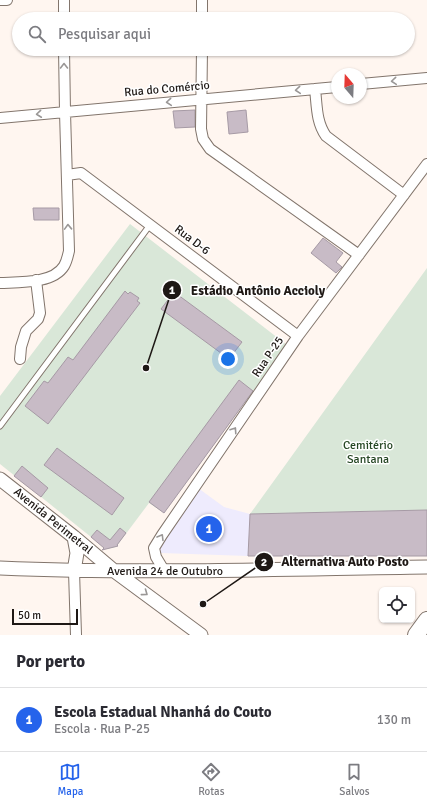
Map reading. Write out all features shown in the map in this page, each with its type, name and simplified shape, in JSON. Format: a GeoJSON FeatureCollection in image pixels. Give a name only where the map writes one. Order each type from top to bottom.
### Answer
{"type":"FeatureCollection","features":[{"type":"Feature","properties":{"kind":"main road"},"geometry":{"type":"LineString","coordinates":[[416,635],[427,620]]}},
{"type":"Feature","properties":{"kind":"street"},"geometry":{"type":"LineString","coordinates":[[0,0],[6,0]]}},
{"type":"Feature","properties":{"kind":"street"},"geometry":{"type":"LineString","coordinates":[[64,0],[64,12]]}},
{"type":"Feature","properties":{"kind":"street"},"geometry":{"type":"LineString","coordinates":[[202,0],[202,12]]}},
{"type":"Feature","properties":{"kind":"street"},"geometry":{"type":"LineString","coordinates":[[0,283],[36,280],[54,276],[64,266],[69,250],[64,56]]}},
{"type":"Feature","properties":{"kind":"street"},"geometry":{"type":"LineString","coordinates":[[202,56],[201,129],[203,139],[210,149],[359,254]]}},
{"type":"Feature","properties":{"kind":"street"},"geometry":{"type":"LineString","coordinates":[[367,83],[427,78]]}},
{"type":"Feature","properties":{"kind":"street","name":"Rua do Comércio"},"geometry":{"type":"LineString","coordinates":[[0,118],[331,88]]}},
{"type":"Feature","properties":{"kind":"street"},"geometry":{"type":"LineString","coordinates":[[315,89],[320,128],[326,136],[404,195]]}},
{"type":"Feature","properties":{"kind":"street","name":"Rua P-25"},"geometry":{"type":"LineString","coordinates":[[165,572],[156,557],[154,548],[162,535],[298,336],[427,164]]}},
{"type":"Feature","properties":{"kind":"street","name":"Rua D-6"},"geometry":{"type":"LineString","coordinates":[[67,175],[81,173],[298,336]]}},
{"type":"Feature","properties":{"kind":"street"},"geometry":{"type":"LineString","coordinates":[[20,359],[21,347],[26,331],[38,319],[40,313],[36,280]]}},
{"type":"Feature","properties":{"kind":"street","name":"Avenida Perimetral"},"geometry":{"type":"LineString","coordinates":[[0,479],[74,537],[113,570],[201,635]]}},
{"type":"Feature","properties":{"kind":"street"},"geometry":{"type":"LineString","coordinates":[[74,537],[77,553],[74,571],[76,635]]}},
{"type":"Feature","properties":{"kind":"street","name":"Avenida 24 de Outubro"},"geometry":{"type":"LineString","coordinates":[[0,568],[74,571],[113,570],[165,572],[427,567]]}},
{"type":"Feature","properties":{"kind":"lane"},"geometry":{"type":"LineString","coordinates":[[0,426],[150,225]]}},
{"type":"Feature","properties":{"kind":"shaded area"},"geometry":{"type":"Polygon","coordinates":[[[198,488],[224,507],[250,514],[248,556],[161,553],[159,544],[198,488]]]}},
{"type":"Feature","properties":{"kind":"green space"},"geometry":{"type":"Polygon","coordinates":[[[130,224],[287,345],[164,513],[149,503],[116,547],[106,549],[0,464],[0,396],[130,224]]]}},
{"type":"Feature","properties":{"kind":"green space","name":"Cemitério Santana"},"geometry":{"type":"Polygon","coordinates":[[[427,268],[427,510],[250,514],[427,268]]]}},
{"type":"Feature","properties":{"kind":"building"},"geometry":{"type":"Polygon","coordinates":[[[195,110],[195,127],[175,128],[173,111],[195,110]]]}},
{"type":"Feature","properties":{"kind":"building"},"geometry":{"type":"Polygon","coordinates":[[[246,110],[248,132],[229,134],[227,112],[246,110]]]}},
{"type":"Feature","properties":{"kind":"building"},"geometry":{"type":"Polygon","coordinates":[[[33,208],[59,208],[59,220],[34,220],[33,208]]]}},
{"type":"Feature","properties":{"kind":"building"},"geometry":{"type":"Polygon","coordinates":[[[323,238],[343,253],[336,262],[342,267],[336,273],[311,253],[323,238]]]}},
{"type":"Feature","properties":{"kind":"building"},"geometry":{"type":"Polygon","coordinates":[[[125,291],[128,294],[130,292],[139,298],[137,301],[140,303],[48,424],[25,406],[44,381],[48,383],[68,357],[73,360],[125,291]]]}},
{"type":"Feature","properties":{"kind":"building"},"geometry":{"type":"Polygon","coordinates":[[[174,292],[242,342],[229,359],[161,309],[174,292]]]}},
{"type":"Feature","properties":{"kind":"building"},"geometry":{"type":"Polygon","coordinates":[[[239,380],[253,391],[164,513],[149,502],[239,380]]]}},
{"type":"Feature","properties":{"kind":"building"},"geometry":{"type":"Polygon","coordinates":[[[57,448],[124,498],[112,515],[44,465],[57,448]]]}},
{"type":"Feature","properties":{"kind":"building"},"geometry":{"type":"Polygon","coordinates":[[[22,466],[48,488],[41,497],[14,476],[22,466]]]}},
{"type":"Feature","properties":{"kind":"building"},"geometry":{"type":"Polygon","coordinates":[[[427,510],[427,556],[248,556],[250,514],[427,510]]]}},
{"type":"Feature","properties":{"kind":"building"},"geometry":{"type":"Polygon","coordinates":[[[120,528],[126,533],[117,545],[118,546],[102,550],[104,548],[91,537],[97,530],[110,540],[120,528]]]}},
{"type":"Feature","properties":{"kind":"place","name":"Estádio Antônio Accioly"},"geometry":{"type":"Point","coordinates":[146,368]}},
{"type":"Feature","properties":{"kind":"place","name":"Escola Estadual Nhanhá do Couto"},"geometry":{"type":"Point","coordinates":[209,529]}},
{"type":"Feature","properties":{"kind":"place","name":"Alternativa Auto Posto"},"geometry":{"type":"Point","coordinates":[203,604]}}]}
